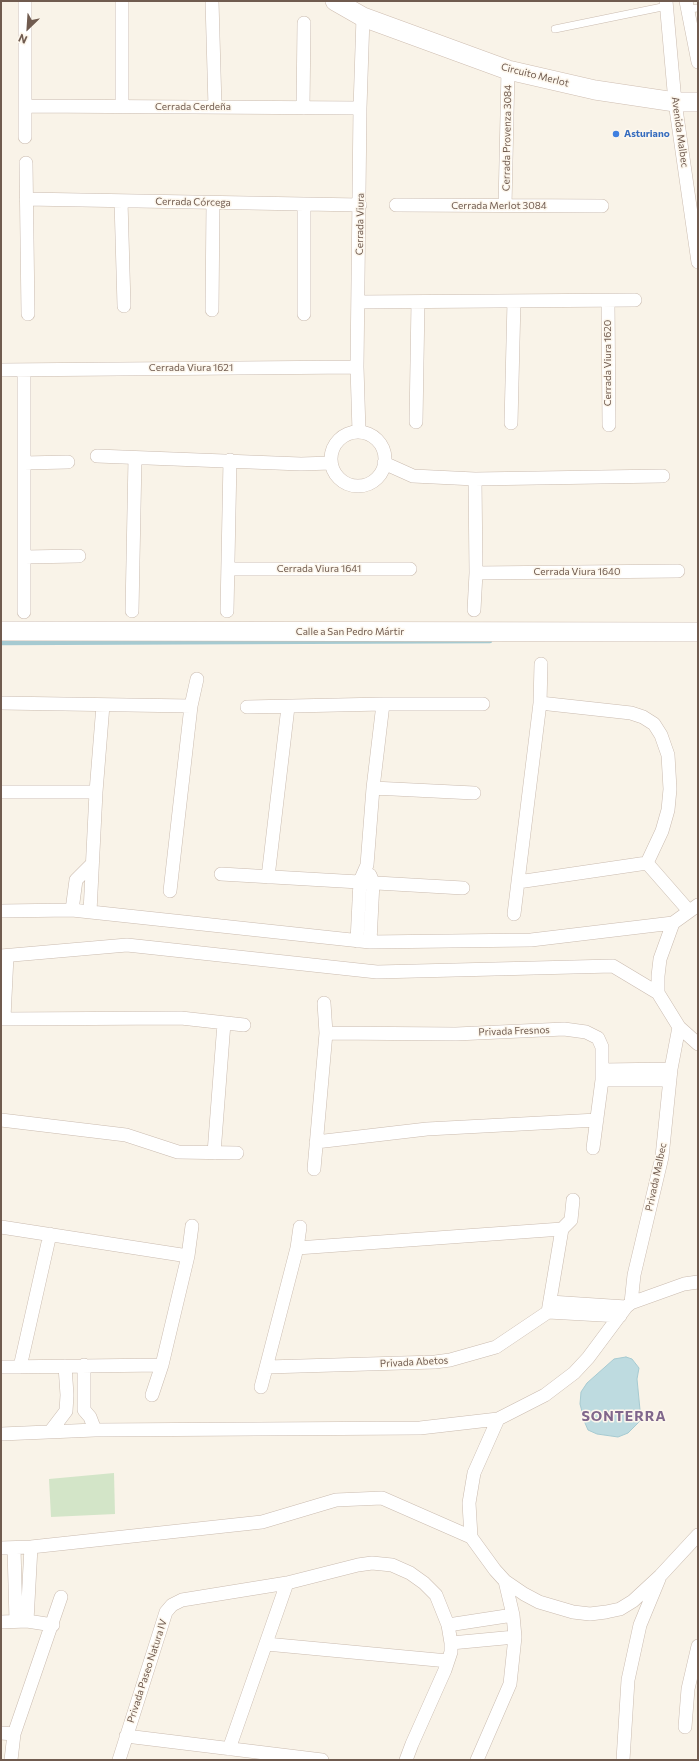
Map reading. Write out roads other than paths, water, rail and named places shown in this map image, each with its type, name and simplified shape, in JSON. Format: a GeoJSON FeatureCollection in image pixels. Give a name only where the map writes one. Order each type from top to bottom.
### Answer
{"type":"FeatureCollection","features":[{"type":"Feature","properties":{"kind":"main road","name":"Circuito Merlot"},"geometry":{"type":"LineString","coordinates":[[335,1],[364,17],[508,70],[595,90],[675,102],[698,102]]}},
{"type":"Feature","properties":{"kind":"main road","name":"Calle a San Pedro Mártir"},"geometry":{"type":"LineString","coordinates":[[1,632],[698,632]]}},
{"type":"Feature","properties":{"kind":"street"},"geometry":{"type":"LineString","coordinates":[[25,1],[26,137]]}},
{"type":"Feature","properties":{"kind":"street"},"geometry":{"type":"LineString","coordinates":[[212,1],[215,107]]}},
{"type":"Feature","properties":{"kind":"street"},"geometry":{"type":"LineString","coordinates":[[122,2],[122,107]]}},
{"type":"Feature","properties":{"kind":"street","name":"Avenida Malbec"},"geometry":{"type":"LineString","coordinates":[[666,4],[675,102],[698,262]]}},
{"type":"Feature","properties":{"kind":"street"},"geometry":{"type":"LineString","coordinates":[[691,6],[698,62]]}},
{"type":"Feature","properties":{"kind":"street","name":"Cerrada Viura"},"geometry":{"type":"LineString","coordinates":[[359,432],[357,367],[360,108],[364,17]]}},
{"type":"Feature","properties":{"kind":"street"},"geometry":{"type":"LineString","coordinates":[[303,108],[304,23]]}},
{"type":"Feature","properties":{"kind":"street","name":"Cerrada Provenza 3084"},"geometry":{"type":"LineString","coordinates":[[505,206],[508,70]]}},
{"type":"Feature","properties":{"kind":"street","name":"Cerrada Cerdeña"},"geometry":{"type":"LineString","coordinates":[[26,106],[360,108]]}},
{"type":"Feature","properties":{"kind":"street"},"geometry":{"type":"LineString","coordinates":[[26,163],[28,314]]}},
{"type":"Feature","properties":{"kind":"street","name":"Cerrada Córcega"},"geometry":{"type":"LineString","coordinates":[[26,199],[360,205]]}},
{"type":"Feature","properties":{"kind":"street"},"geometry":{"type":"LineString","coordinates":[[121,201],[124,306]]}},
{"type":"Feature","properties":{"kind":"street"},"geometry":{"type":"LineString","coordinates":[[212,310],[213,203]]}},
{"type":"Feature","properties":{"kind":"street"},"geometry":{"type":"LineString","coordinates":[[304,204],[304,314]]}},
{"type":"Feature","properties":{"kind":"street","name":"Cerrada Merlot 3084"},"geometry":{"type":"LineString","coordinates":[[396,206],[602,206]]}},
{"type":"Feature","properties":{"kind":"street","name":"Cerrada Viura 1620"},"geometry":{"type":"LineString","coordinates":[[608,300],[609,425]]}},
{"type":"Feature","properties":{"kind":"street"},"geometry":{"type":"LineString","coordinates":[[358,302],[635,300]]}},
{"type":"Feature","properties":{"kind":"street"},"geometry":{"type":"LineString","coordinates":[[511,424],[514,301]]}},
{"type":"Feature","properties":{"kind":"street"},"geometry":{"type":"LineString","coordinates":[[416,422],[418,302]]}},
{"type":"Feature","properties":{"kind":"street","name":"Cerrada Viura 1621"},"geometry":{"type":"LineString","coordinates":[[1,370],[357,367]]}},
{"type":"Feature","properties":{"kind":"street"},"geometry":{"type":"LineString","coordinates":[[24,370],[24,612]]}},
{"type":"Feature","properties":{"kind":"street"},"geometry":{"type":"LineString","coordinates":[[359,432],[370,434],[378,440],[383,449],[384,464],[383,470],[376,479],[366,485],[355,486],[344,482],[336,474],[331,463],[331,454],[341,437],[350,433],[359,432]]}},
{"type":"Feature","properties":{"kind":"street"},"geometry":{"type":"LineString","coordinates":[[97,456],[230,460],[301,464],[331,463]]}},
{"type":"Feature","properties":{"kind":"street"},"geometry":{"type":"LineString","coordinates":[[132,611],[135,458]]}},
{"type":"Feature","properties":{"kind":"street"},"geometry":{"type":"LineString","coordinates":[[227,611],[230,460]]}},
{"type":"Feature","properties":{"kind":"street"},"geometry":{"type":"LineString","coordinates":[[24,463],[68,462]]}},
{"type":"Feature","properties":{"kind":"street"},"geometry":{"type":"LineString","coordinates":[[384,464],[413,476],[476,479],[663,476]]}},
{"type":"Feature","properties":{"kind":"street"},"geometry":{"type":"LineString","coordinates":[[474,610],[476,573],[476,479]]}},
{"type":"Feature","properties":{"kind":"street"},"geometry":{"type":"LineString","coordinates":[[25,557],[79,556]]}},
{"type":"Feature","properties":{"kind":"street","name":"Cerrada Viura 1641"},"geometry":{"type":"LineString","coordinates":[[228,569],[410,569]]}},
{"type":"Feature","properties":{"kind":"street","name":"Cerrada Viura 1640"},"geometry":{"type":"LineString","coordinates":[[476,573],[678,571]]}},
{"type":"Feature","properties":{"kind":"street"},"geometry":{"type":"LineString","coordinates":[[514,914],[540,703],[541,664]]}},
{"type":"Feature","properties":{"kind":"street"},"geometry":{"type":"LineString","coordinates":[[170,891],[191,706],[198,679]]}},
{"type":"Feature","properties":{"kind":"street"},"geometry":{"type":"LineString","coordinates":[[1,703],[191,706]]}},
{"type":"Feature","properties":{"kind":"street"},"geometry":{"type":"LineString","coordinates":[[540,703],[631,714],[643,717],[654,724],[665,743],[668,755],[670,789],[668,810],[662,831],[647,863]]}},
{"type":"Feature","properties":{"kind":"street"},"geometry":{"type":"LineString","coordinates":[[247,707],[383,704],[483,704]]}},
{"type":"Feature","properties":{"kind":"street"},"geometry":{"type":"LineString","coordinates":[[363,941],[373,788],[383,704]]}},
{"type":"Feature","properties":{"kind":"street"},"geometry":{"type":"LineString","coordinates":[[90,912],[91,865],[103,705]]}},
{"type":"Feature","properties":{"kind":"street"},"geometry":{"type":"LineString","coordinates":[[268,877],[288,707]]}},
{"type":"Feature","properties":{"kind":"street"},"geometry":{"type":"LineString","coordinates":[[373,788],[474,793]]}},
{"type":"Feature","properties":{"kind":"street"},"geometry":{"type":"LineString","coordinates":[[1,792],[96,792]]}},
{"type":"Feature","properties":{"kind":"street"},"geometry":{"type":"LineString","coordinates":[[518,882],[647,863]]}},
{"type":"Feature","properties":{"kind":"street"},"geometry":{"type":"LineString","coordinates":[[1,911],[72,910],[363,941],[531,940],[673,923],[694,908],[647,863]]}},
{"type":"Feature","properties":{"kind":"street"},"geometry":{"type":"LineString","coordinates":[[72,910],[76,880],[91,865]]}},
{"type":"Feature","properties":{"kind":"street"},"geometry":{"type":"LineString","coordinates":[[221,874],[463,888]]}},
{"type":"Feature","properties":{"kind":"street"},"geometry":{"type":"LineString","coordinates":[[658,992],[660,960],[673,923]]}},
{"type":"Feature","properties":{"kind":"street"},"geometry":{"type":"LineString","coordinates":[[244,1025],[180,1018],[2,1019],[4,956],[127,945],[376,972],[613,966],[658,992],[679,1027],[698,1044]]}},
{"type":"Feature","properties":{"kind":"street"},"geometry":{"type":"LineString","coordinates":[[314,1169],[326,1033],[324,1002]]}},
{"type":"Feature","properties":{"kind":"street"},"geometry":{"type":"LineString","coordinates":[[214,1153],[224,1023]]}},
{"type":"Feature","properties":{"kind":"street","name":"Privada Malbec"},"geometry":{"type":"LineString","coordinates":[[626,1308],[662,1157],[671,1075],[679,1027]]}},
{"type":"Feature","properties":{"kind":"street","name":"Privada Fresnos"},"geometry":{"type":"LineString","coordinates":[[326,1033],[456,1034],[578,1030],[586,1032],[598,1038],[602,1047],[602,1075],[593,1148]]}},
{"type":"Feature","properties":{"kind":"street"},"geometry":{"type":"LineString","coordinates":[[602,1075],[671,1075]]}},
{"type":"Feature","properties":{"kind":"street"},"geometry":{"type":"LineString","coordinates":[[1,1120],[126,1135],[178,1152],[237,1153]]}},
{"type":"Feature","properties":{"kind":"street"},"geometry":{"type":"LineString","coordinates":[[316,1142],[427,1129],[597,1120]]}},
{"type":"Feature","properties":{"kind":"street"},"geometry":{"type":"LineString","coordinates":[[573,1200],[571,1220],[562,1229],[549,1307],[626,1308],[684,1284],[698,1282]]}},
{"type":"Feature","properties":{"kind":"street"},"geometry":{"type":"LineString","coordinates":[[152,1395],[162,1365],[188,1256],[192,1226]]}},
{"type":"Feature","properties":{"kind":"street"},"geometry":{"type":"LineString","coordinates":[[1,1227],[188,1256]]}},
{"type":"Feature","properties":{"kind":"street"},"geometry":{"type":"LineString","coordinates":[[261,1387],[297,1248],[300,1227]]}},
{"type":"Feature","properties":{"kind":"street"},"geometry":{"type":"LineString","coordinates":[[297,1248],[562,1229]]}},
{"type":"Feature","properties":{"kind":"street"},"geometry":{"type":"LineString","coordinates":[[20,1366],[50,1234]]}},
{"type":"Feature","properties":{"kind":"street","name":"Privada Abetos"},"geometry":{"type":"LineString","coordinates":[[267,1367],[427,1363],[450,1360],[496,1347],[510,1339],[549,1307]]}},
{"type":"Feature","properties":{"kind":"street"},"geometry":{"type":"LineString","coordinates":[[1,1434],[96,1430],[420,1428],[498,1419],[545,1394],[574,1373],[588,1358],[626,1308]]}},
{"type":"Feature","properties":{"kind":"street"},"geometry":{"type":"LineString","coordinates":[[84,1365],[84,1410],[90,1417],[96,1430]]}},
{"type":"Feature","properties":{"kind":"street"},"geometry":{"type":"LineString","coordinates":[[1,1367],[162,1365]]}},
{"type":"Feature","properties":{"kind":"street"},"geometry":{"type":"LineString","coordinates":[[50,1432],[66,1411],[67,1395],[65,1366]]}},
{"type":"Feature","properties":{"kind":"street"},"geometry":{"type":"LineString","coordinates":[[66,1411],[75,1409],[84,1410]]}},
{"type":"Feature","properties":{"kind":"street"},"geometry":{"type":"LineString","coordinates":[[471,1537],[468,1503],[474,1473],[498,1419]]}},
{"type":"Feature","properties":{"kind":"street"},"geometry":{"type":"LineString","coordinates":[[22,1621],[8,1548],[30,1547],[262,1522],[336,1500],[382,1498],[471,1537],[505,1581],[539,1602],[573,1612],[590,1614],[620,1608],[633,1601],[660,1576],[698,1535]]}},
{"type":"Feature","properties":{"kind":"street"},"geometry":{"type":"LineString","coordinates":[[22,1621],[30,1547]]}},
{"type":"Feature","properties":{"kind":"street","name":"Privada Paseo Natura IV"},"geometry":{"type":"LineString","coordinates":[[119,1760],[168,1608],[182,1600],[287,1582],[358,1565],[372,1563],[392,1565],[415,1576],[436,1595],[448,1625],[451,1643]]}},
{"type":"Feature","properties":{"kind":"street"},"geometry":{"type":"LineString","coordinates":[[623,1760],[628,1680],[640,1626],[660,1576]]}},
{"type":"Feature","properties":{"kind":"street"},"geometry":{"type":"LineString","coordinates":[[477,1760],[510,1684],[515,1638],[513,1616],[505,1581]]}},
{"type":"Feature","properties":{"kind":"street"},"geometry":{"type":"LineString","coordinates":[[229,1749],[287,1582]]}},
{"type":"Feature","properties":{"kind":"street"},"geometry":{"type":"LineString","coordinates":[[11,1760],[14,1734],[53,1625],[61,1597]]}},
{"type":"Feature","properties":{"kind":"street"},"geometry":{"type":"LineString","coordinates":[[448,1625],[513,1616]]}},
{"type":"Feature","properties":{"kind":"street"},"geometry":{"type":"LineString","coordinates":[[1,1622],[22,1621],[53,1625]]}},
{"type":"Feature","properties":{"kind":"street"},"geometry":{"type":"LineString","coordinates":[[406,1760],[448,1661],[451,1643],[515,1638]]}},
{"type":"Feature","properties":{"kind":"street"},"geometry":{"type":"LineString","coordinates":[[266,1644],[448,1661]]}},
{"type":"Feature","properties":{"kind":"street"},"geometry":{"type":"LineString","coordinates":[[685,1727],[693,1689],[698,1646]]}},
{"type":"Feature","properties":{"kind":"street"},"geometry":{"type":"LineString","coordinates":[[1,1733],[14,1734]]}},
{"type":"Feature","properties":{"kind":"street","name":"Privada Paseo Natura IV"},"geometry":{"type":"LineString","coordinates":[[126,1736],[322,1760]]}},
{"type":"Feature","properties":{"kind":"lane"},"geometry":{"type":"LineString","coordinates":[[555,29],[666,4]]}},
{"type":"Feature","properties":{"kind":"water"},"geometry":{"type":"Polygon","coordinates":[[[626,1357],[632,1359],[639,1368],[637,1379],[641,1420],[628,1433],[618,1437],[597,1434],[588,1430],[580,1404],[581,1392],[587,1383],[614,1359],[626,1357]]]}},
{"type":"Feature","properties":{"kind":"waterway"},"geometry":{"type":"LineString","coordinates":[[1,643],[490,641]]}},
{"type":"Feature","properties":{"kind":"place","name":"Asturiano"},"geometry":{"type":"Point","coordinates":[616,134]}},
{"type":"Feature","properties":{"kind":"district","name":"SONTERRA"},"geometry":{"type":"Point","coordinates":[624,1416]}}]}
